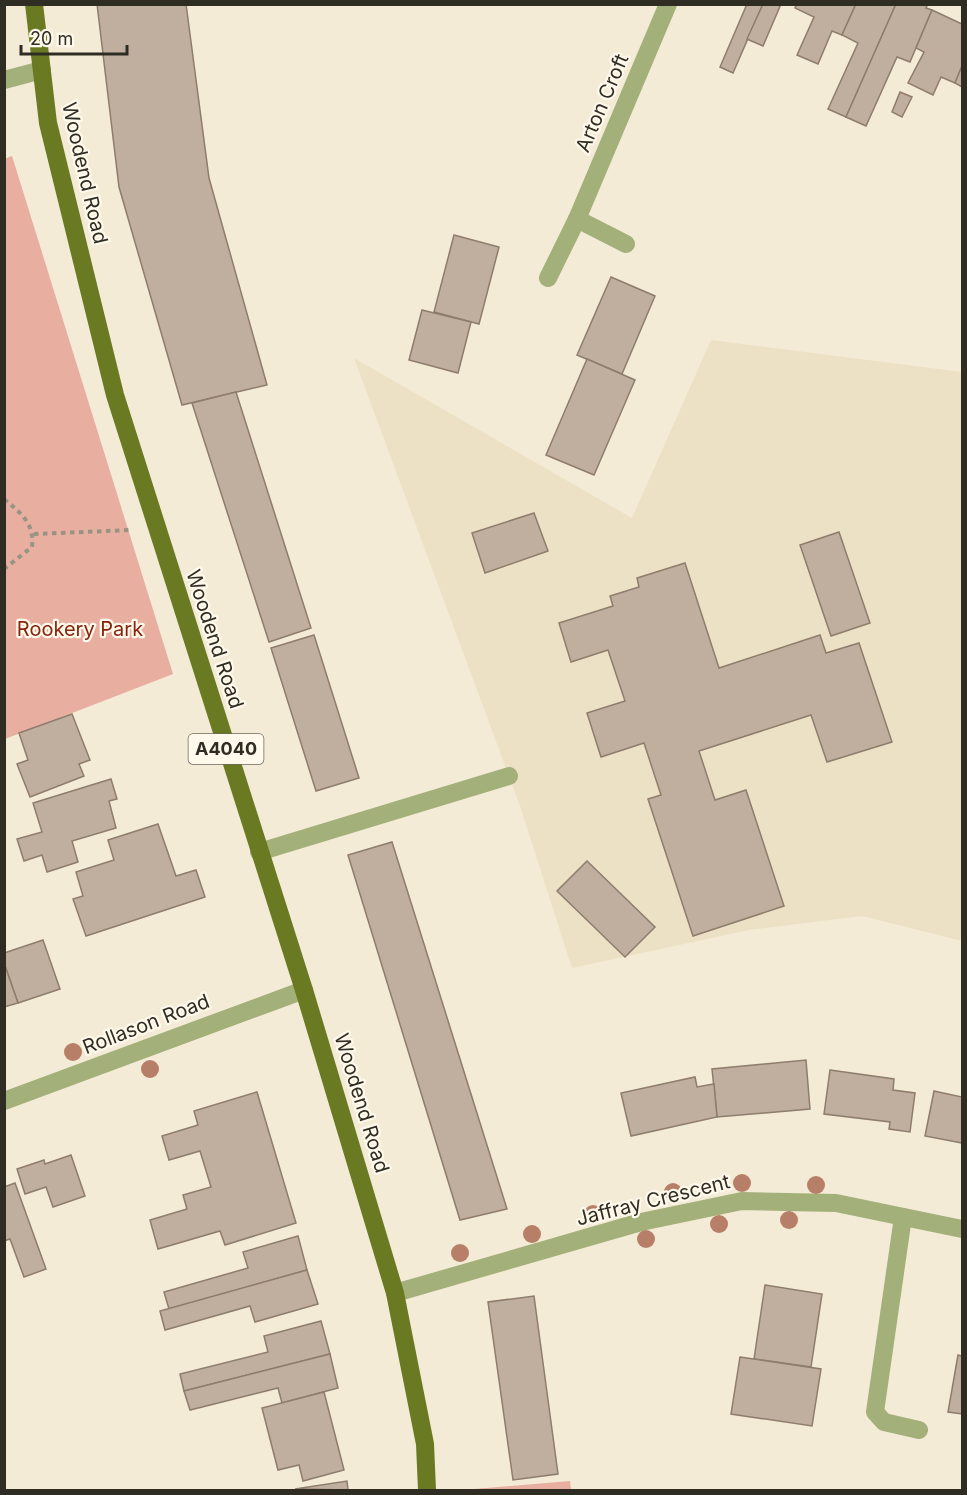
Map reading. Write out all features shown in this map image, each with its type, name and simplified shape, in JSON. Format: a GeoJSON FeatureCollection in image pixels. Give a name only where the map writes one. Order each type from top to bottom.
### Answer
{"type":"FeatureCollection","features":[{"type":"Feature","properties":{"kind":"main road","name":"Woodend Road"},"geometry":{"type":"LineString","coordinates":[[34,4],[48,123],[110,372],[156,529],[304,990],[395,1293],[424,1444],[427,1491]]}},
{"type":"Feature","properties":{"kind":"street","name":"Arton Croft"},"geometry":{"type":"LineString","coordinates":[[548,278],[577,219],[668,4]]}},
{"type":"Feature","properties":{"kind":"street"},"geometry":{"type":"LineString","coordinates":[[4,80],[42,70]]}},
{"type":"Feature","properties":{"kind":"street"},"geometry":{"type":"LineString","coordinates":[[577,219],[627,244]]}},
{"type":"Feature","properties":{"kind":"street"},"geometry":{"type":"LineString","coordinates":[[259,852],[509,776]]}},
{"type":"Feature","properties":{"kind":"street","name":"Rollason Road"},"geometry":{"type":"LineString","coordinates":[[4,1101],[304,990]]}},
{"type":"Feature","properties":{"kind":"street","name":"Jaffray Crescent"},"geometry":{"type":"LineString","coordinates":[[395,1293],[641,1222],[742,1201],[836,1203],[963,1229]]}},
{"type":"Feature","properties":{"kind":"street"},"geometry":{"type":"LineString","coordinates":[[903,1216],[875,1412],[884,1422],[919,1430]]}},
{"type":"Feature","properties":{"kind":"path"},"geometry":{"type":"LineString","coordinates":[[4,499],[26,519],[34,534],[32,547],[4,570]]}},
{"type":"Feature","properties":{"kind":"path"},"geometry":{"type":"LineString","coordinates":[[34,534],[156,529]]}},
{"type":"Feature","properties":{"kind":"shaded area"},"geometry":{"type":"Polygon","coordinates":[[[711,340],[962,372],[962,941],[862,916],[749,930],[572,968],[520,806],[354,358],[632,518],[711,340]]]}},
{"type":"Feature","properties":{"kind":"green space","name":"Rookery Park"},"geometry":{"type":"Polygon","coordinates":[[[12,156],[173,674],[5,739],[4,159],[12,156]]]}},
{"type":"Feature","properties":{"kind":"green space"},"geometry":{"type":"Polygon","coordinates":[[[570,1481],[571,1490],[474,1490],[474,1489],[570,1481]]]}},
{"type":"Feature","properties":{"kind":"building"},"geometry":{"type":"Polygon","coordinates":[[[97,4],[186,4],[209,178],[267,385],[182,405],[119,187],[97,4]]]}},
{"type":"Feature","properties":{"kind":"building"},"geometry":{"type":"Polygon","coordinates":[[[747,4],[763,4],[733,73],[720,67],[747,4]]]}},
{"type":"Feature","properties":{"kind":"building"},"geometry":{"type":"Polygon","coordinates":[[[763,4],[781,4],[763,46],[747,39],[763,4]]]}},
{"type":"Feature","properties":{"kind":"building"},"geometry":{"type":"Polygon","coordinates":[[[797,4],[856,4],[842,35],[832,31],[818,64],[797,55],[814,17],[795,8],[797,4]]]}},
{"type":"Feature","properties":{"kind":"building"},"geometry":{"type":"Polygon","coordinates":[[[856,4],[896,4],[846,117],[828,109],[858,43],[842,35],[856,4]]]}},
{"type":"Feature","properties":{"kind":"building"},"geometry":{"type":"Polygon","coordinates":[[[896,4],[928,4],[926,8],[932,10],[910,62],[897,57],[866,126],[846,117],[896,4]]]}},
{"type":"Feature","properties":{"kind":"building"},"geometry":{"type":"Polygon","coordinates":[[[932,10],[962,24],[962,66],[955,83],[941,77],[933,95],[908,83],[924,52],[916,48],[932,10]]]}},
{"type":"Feature","properties":{"kind":"building"},"geometry":{"type":"Polygon","coordinates":[[[962,66],[962,87],[955,83],[962,66]]]}},
{"type":"Feature","properties":{"kind":"building"},"geometry":{"type":"Polygon","coordinates":[[[900,92],[912,97],[902,117],[892,112],[900,92]]]}},
{"type":"Feature","properties":{"kind":"building"},"geometry":{"type":"Polygon","coordinates":[[[454,235],[499,247],[479,324],[434,312],[454,235]]]}},
{"type":"Feature","properties":{"kind":"building"},"geometry":{"type":"Polygon","coordinates":[[[611,277],[655,296],[622,374],[577,355],[611,277]]]}},
{"type":"Feature","properties":{"kind":"building"},"geometry":{"type":"Polygon","coordinates":[[[422,310],[471,322],[458,373],[409,360],[422,310]]]}},
{"type":"Feature","properties":{"kind":"building"},"geometry":{"type":"Polygon","coordinates":[[[587,359],[635,380],[594,475],[546,455],[587,359]]]}},
{"type":"Feature","properties":{"kind":"building"},"geometry":{"type":"Polygon","coordinates":[[[236,392],[311,628],[269,642],[192,403],[236,392]]]}},
{"type":"Feature","properties":{"kind":"building"},"geometry":{"type":"Polygon","coordinates":[[[534,513],[548,551],[485,573],[472,533],[534,513]]]}},
{"type":"Feature","properties":{"kind":"building"},"geometry":{"type":"Polygon","coordinates":[[[839,532],[870,623],[831,636],[800,545],[839,532]]]}},
{"type":"Feature","properties":{"kind":"building"},"geometry":{"type":"Polygon","coordinates":[[[685,563],[719,668],[820,635],[826,653],[859,643],[892,742],[827,762],[811,715],[699,751],[715,800],[746,790],[784,906],[693,936],[648,799],[661,795],[644,743],[601,757],[587,713],[625,701],[608,650],[571,662],[559,623],[613,606],[610,596],[639,587],[637,578],[685,563]]]}},
{"type":"Feature","properties":{"kind":"building"},"geometry":{"type":"Polygon","coordinates":[[[314,635],[359,778],[316,791],[271,648],[314,635]]]}},
{"type":"Feature","properties":{"kind":"building"},"geometry":{"type":"Polygon","coordinates":[[[72,714],[90,760],[79,764],[84,776],[30,797],[17,764],[28,760],[19,733],[72,714]]]}},
{"type":"Feature","properties":{"kind":"building"},"geometry":{"type":"Polygon","coordinates":[[[111,779],[117,799],[109,801],[116,828],[72,841],[78,862],[47,872],[42,855],[24,861],[17,839],[42,832],[33,803],[111,779]]]}},
{"type":"Feature","properties":{"kind":"building"},"geometry":{"type":"Polygon","coordinates":[[[158,824],[176,876],[196,870],[205,897],[86,936],[73,899],[83,896],[76,872],[114,860],[108,840],[158,824]]]}},
{"type":"Feature","properties":{"kind":"building"},"geometry":{"type":"Polygon","coordinates":[[[392,842],[507,1209],[460,1220],[348,855],[392,842]]]}},
{"type":"Feature","properties":{"kind":"building"},"geometry":{"type":"Polygon","coordinates":[[[587,861],[655,927],[625,957],[557,891],[587,861]]]}},
{"type":"Feature","properties":{"kind":"building"},"geometry":{"type":"Polygon","coordinates":[[[43,940],[60,989],[18,1003],[4,963],[4,953],[43,940]]]}},
{"type":"Feature","properties":{"kind":"building"},"geometry":{"type":"Polygon","coordinates":[[[4,963],[18,1003],[4,1007],[4,963]]]}},
{"type":"Feature","properties":{"kind":"building"},"geometry":{"type":"Polygon","coordinates":[[[806,1060],[810,1109],[717,1117],[712,1069],[806,1060]]]}},
{"type":"Feature","properties":{"kind":"building"},"geometry":{"type":"Polygon","coordinates":[[[830,1070],[894,1079],[893,1090],[915,1093],[910,1132],[889,1129],[890,1122],[824,1114],[830,1070]]]}},
{"type":"Feature","properties":{"kind":"building"},"geometry":{"type":"Polygon","coordinates":[[[695,1077],[697,1087],[714,1084],[717,1117],[631,1136],[621,1093],[695,1077]]]}},
{"type":"Feature","properties":{"kind":"building"},"geometry":{"type":"Polygon","coordinates":[[[934,1091],[962,1097],[962,1143],[925,1136],[934,1091]]]}},
{"type":"Feature","properties":{"kind":"building"},"geometry":{"type":"Polygon","coordinates":[[[257,1092],[296,1223],[225,1245],[220,1231],[158,1249],[150,1220],[187,1209],[183,1195],[211,1187],[200,1151],[169,1160],[162,1136],[198,1125],[194,1111],[257,1092]]]}},
{"type":"Feature","properties":{"kind":"building"},"geometry":{"type":"Polygon","coordinates":[[[71,1155],[85,1196],[53,1207],[46,1187],[25,1194],[17,1169],[44,1160],[45,1164],[71,1155]]]}},
{"type":"Feature","properties":{"kind":"building"},"geometry":{"type":"Polygon","coordinates":[[[15,1183],[46,1269],[24,1277],[10,1239],[4,1241],[4,1187],[15,1183]]]}},
{"type":"Feature","properties":{"kind":"building"},"geometry":{"type":"Polygon","coordinates":[[[298,1236],[307,1270],[169,1309],[164,1292],[248,1268],[243,1252],[298,1236]]]}},
{"type":"Feature","properties":{"kind":"building"},"geometry":{"type":"Polygon","coordinates":[[[307,1270],[318,1304],[255,1322],[250,1306],[165,1330],[160,1311],[307,1270]]]}},
{"type":"Feature","properties":{"kind":"building"},"geometry":{"type":"Polygon","coordinates":[[[765,1285],[822,1294],[811,1367],[754,1359],[765,1285]]]}},
{"type":"Feature","properties":{"kind":"building"},"geometry":{"type":"Polygon","coordinates":[[[534,1296],[558,1474],[513,1480],[488,1302],[534,1296]]]}},
{"type":"Feature","properties":{"kind":"building"},"geometry":{"type":"Polygon","coordinates":[[[321,1321],[330,1354],[184,1391],[180,1374],[268,1352],[264,1336],[321,1321]]]}},
{"type":"Feature","properties":{"kind":"building"},"geometry":{"type":"Polygon","coordinates":[[[330,1354],[338,1388],[282,1403],[278,1388],[190,1410],[184,1391],[330,1354]]]}},
{"type":"Feature","properties":{"kind":"building"},"geometry":{"type":"Polygon","coordinates":[[[958,1355],[962,1356],[962,1414],[948,1412],[958,1355]]]}},
{"type":"Feature","properties":{"kind":"building"},"geometry":{"type":"Polygon","coordinates":[[[740,1357],[821,1369],[812,1426],[731,1414],[740,1357]]]}},
{"type":"Feature","properties":{"kind":"building"},"geometry":{"type":"Polygon","coordinates":[[[324,1392],[344,1470],[303,1481],[299,1465],[278,1470],[262,1408],[324,1392]]]}},
{"type":"Feature","properties":{"kind":"building"},"geometry":{"type":"Polygon","coordinates":[[[347,1481],[348,1490],[295,1489],[347,1481]]]}}]}
